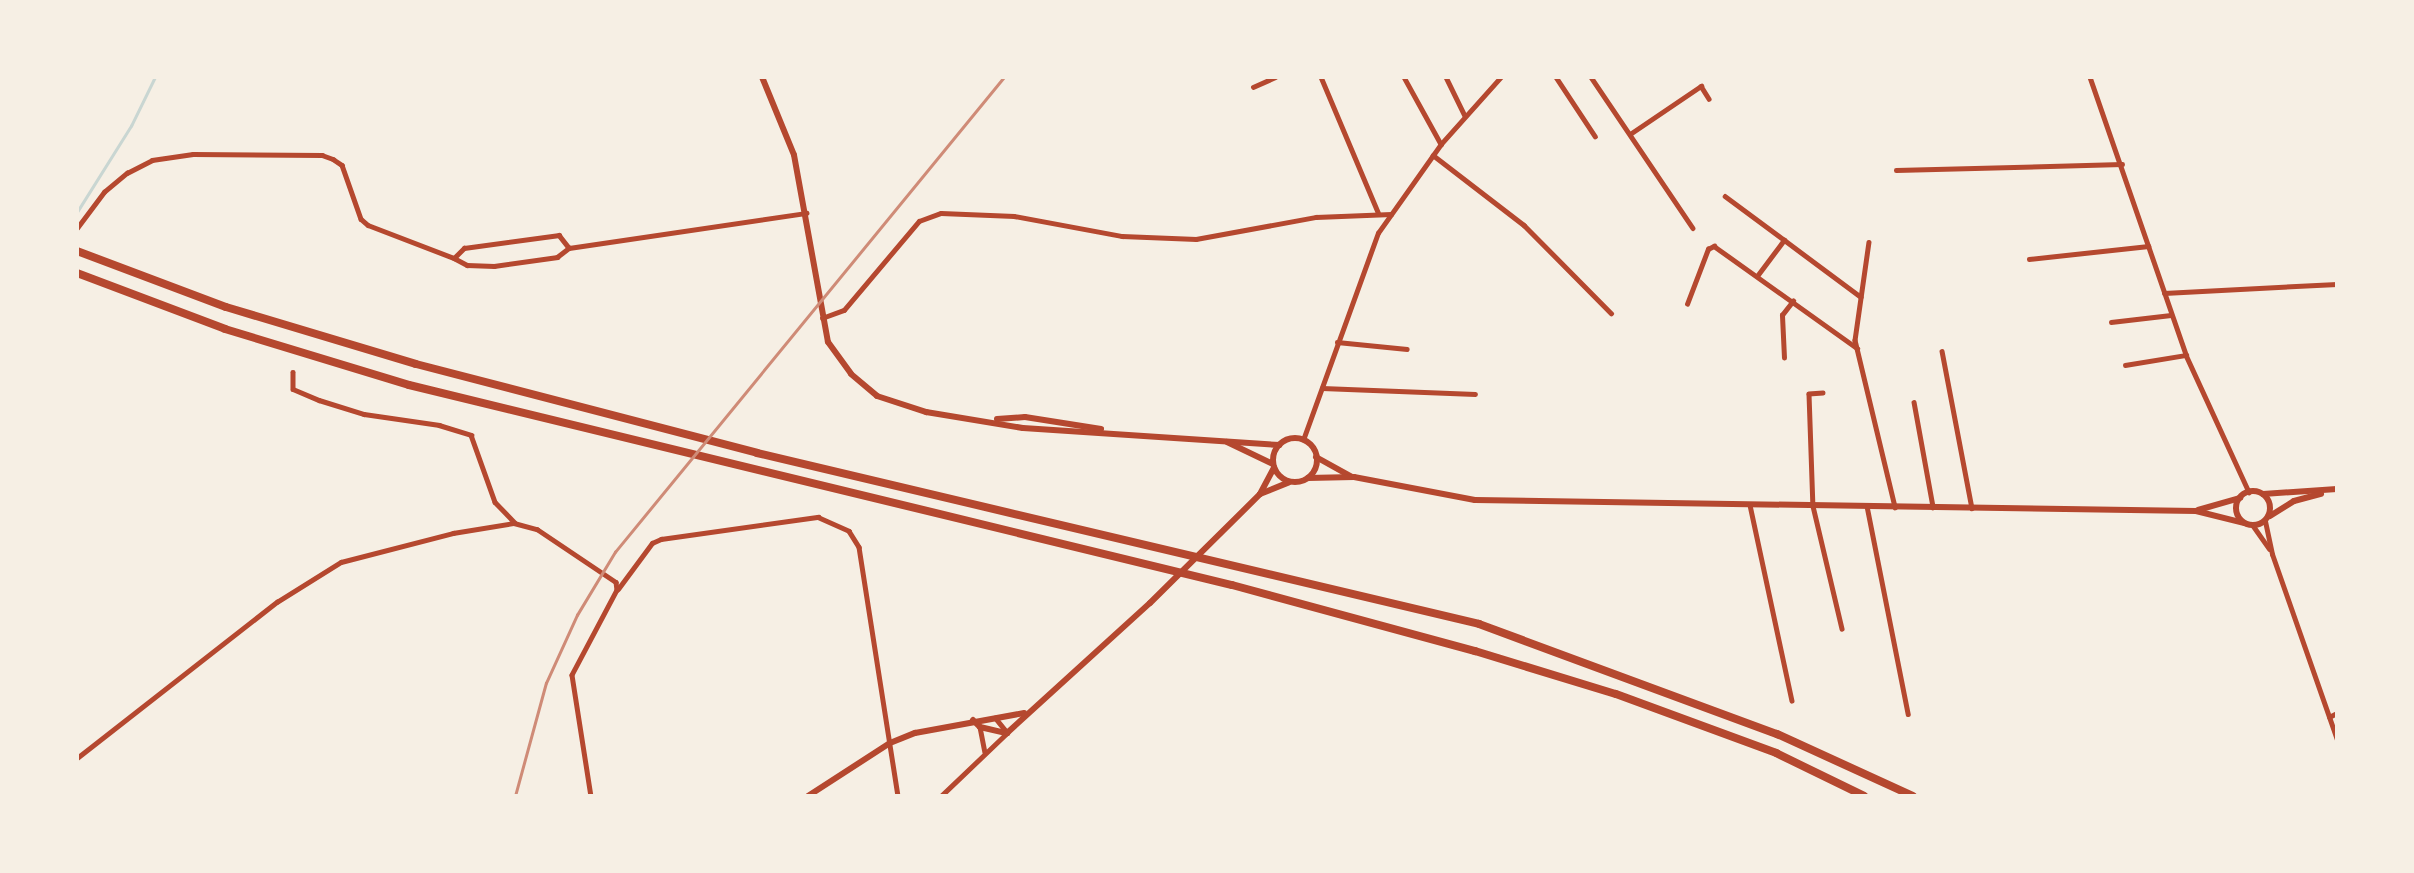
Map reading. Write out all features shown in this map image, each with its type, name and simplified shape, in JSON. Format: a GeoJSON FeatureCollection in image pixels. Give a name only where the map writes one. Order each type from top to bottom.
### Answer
{"type":"FeatureCollection","features":[{"type":"Feature","properties":{"kind":"highway"},"geometry":{"type":"LineString","coordinates":[[77,251],[226,307],[416,364],[757,453],[1479,624],[1777,734],[1913,796]]}},
{"type":"Feature","properties":{"kind":"highway"},"geometry":{"type":"LineString","coordinates":[[77,272],[225,329],[409,385],[1232,586],[1475,650],[1616,694],[1776,754],[1864,796]]}},
{"type":"Feature","properties":{"kind":"main road"},"geometry":{"type":"LineString","coordinates":[[764,79],[794,155],[806,213],[823,327],[836,358],[877,396],[926,412],[992,419],[1066,432],[1105,430],[1279,445],[1291,439],[1303,440],[1316,457],[1353,477]]}},
{"type":"Feature","properties":{"kind":"main road"},"geometry":{"type":"LineString","coordinates":[[992,419],[1025,417],[1074,421],[1105,430]]}},
{"type":"Feature","properties":{"kind":"main road"},"geometry":{"type":"LineString","coordinates":[[1222,440],[1273,466],[1289,482]]}},
{"type":"Feature","properties":{"kind":"main road"},"geometry":{"type":"LineString","coordinates":[[973,720],[980,727],[1007,733],[1167,586],[1260,494],[1279,445]]}},
{"type":"Feature","properties":{"kind":"main road"},"geometry":{"type":"LineString","coordinates":[[1308,478],[1316,457]]}},
{"type":"Feature","properties":{"kind":"main road"},"geometry":{"type":"LineString","coordinates":[[1260,494],[1289,482],[1308,478],[1353,477],[1475,500],[2196,511],[2253,526],[2294,501],[2337,489]]}},
{"type":"Feature","properties":{"kind":"main road"},"geometry":{"type":"LineString","coordinates":[[2196,511],[2240,498],[2249,492],[2263,494],[2337,489]]}},
{"type":"Feature","properties":{"kind":"main road"},"geometry":{"type":"LineString","coordinates":[[2263,494],[2269,502],[2267,519]]}},
{"type":"Feature","properties":{"kind":"main road"},"geometry":{"type":"LineString","coordinates":[[2240,498],[2236,508],[2244,523]]}},
{"type":"Feature","properties":{"kind":"main road"},"geometry":{"type":"LineString","coordinates":[[808,796],[890,743],[945,724],[1027,713]]}},
{"type":"Feature","properties":{"kind":"street"},"geometry":{"type":"LineString","coordinates":[[1253,87],[1275,77]]}},
{"type":"Feature","properties":{"kind":"street"},"geometry":{"type":"LineString","coordinates":[[1321,77],[1378,212]]}},
{"type":"Feature","properties":{"kind":"street"},"geometry":{"type":"LineString","coordinates":[[1404,77],[1441,144]]}},
{"type":"Feature","properties":{"kind":"street"},"geometry":{"type":"LineString","coordinates":[[1446,77],[1465,116]]}},
{"type":"Feature","properties":{"kind":"street"},"geometry":{"type":"LineString","coordinates":[[1303,440],[1378,233],[1441,144],[1501,77]]}},
{"type":"Feature","properties":{"kind":"street"},"geometry":{"type":"LineString","coordinates":[[1556,77],[1595,136]]}},
{"type":"Feature","properties":{"kind":"street"},"geometry":{"type":"LineString","coordinates":[[1591,77],[1693,228]]}},
{"type":"Feature","properties":{"kind":"street"},"geometry":{"type":"LineString","coordinates":[[2090,77],[2186,355],[2249,492]]}},
{"type":"Feature","properties":{"kind":"street"},"geometry":{"type":"LineString","coordinates":[[1630,135],[1701,86],[1709,99]]}},
{"type":"Feature","properties":{"kind":"street"},"geometry":{"type":"LineString","coordinates":[[77,228],[104,192],[152,160],[193,154],[322,155],[342,165],[361,219],[368,225],[467,265],[494,266],[557,257],[569,248],[806,213]]}},
{"type":"Feature","properties":{"kind":"street"},"geometry":{"type":"LineString","coordinates":[[1433,155],[1524,225],[1611,313]]}},
{"type":"Feature","properties":{"kind":"street"},"geometry":{"type":"LineString","coordinates":[[1896,170],[2122,164]]}},
{"type":"Feature","properties":{"kind":"street"},"geometry":{"type":"LineString","coordinates":[[1724,196],[1861,297]]}},
{"type":"Feature","properties":{"kind":"street"},"geometry":{"type":"LineString","coordinates":[[821,318],[844,310],[919,221],[941,213],[1014,216],[1122,236],[1195,239],[1317,217],[1378,212],[1391,214]]}},
{"type":"Feature","properties":{"kind":"street"},"geometry":{"type":"LineString","coordinates":[[454,258],[464,248],[559,235],[569,248]]}},
{"type":"Feature","properties":{"kind":"street"},"geometry":{"type":"LineString","coordinates":[[1757,276],[1784,240]]}},
{"type":"Feature","properties":{"kind":"street"},"geometry":{"type":"LineString","coordinates":[[1869,242],[1861,297],[1858,349],[1895,506]]}},
{"type":"Feature","properties":{"kind":"street"},"geometry":{"type":"LineString","coordinates":[[1687,304],[1710,246],[1793,301],[1858,349]]}},
{"type":"Feature","properties":{"kind":"street"},"geometry":{"type":"LineString","coordinates":[[2029,259],[2148,246]]}},
{"type":"Feature","properties":{"kind":"street"},"geometry":{"type":"LineString","coordinates":[[2164,293],[2337,284]]}},
{"type":"Feature","properties":{"kind":"street"},"geometry":{"type":"LineString","coordinates":[[1784,358],[1782,315],[1793,301]]}},
{"type":"Feature","properties":{"kind":"street"},"geometry":{"type":"LineString","coordinates":[[2111,322],[2171,315]]}},
{"type":"Feature","properties":{"kind":"street"},"geometry":{"type":"LineString","coordinates":[[1337,342],[1407,349]]}},
{"type":"Feature","properties":{"kind":"street"},"geometry":{"type":"LineString","coordinates":[[1942,351],[1972,508]]}},
{"type":"Feature","properties":{"kind":"street"},"geometry":{"type":"LineString","coordinates":[[2125,365],[2186,355]]}},
{"type":"Feature","properties":{"kind":"street"},"geometry":{"type":"LineString","coordinates":[[293,372],[293,389],[319,400],[364,414],[439,425],[471,435],[495,502],[514,523]]}},
{"type":"Feature","properties":{"kind":"street"},"geometry":{"type":"LineString","coordinates":[[1322,388],[1475,394]]}},
{"type":"Feature","properties":{"kind":"street"},"geometry":{"type":"LineString","coordinates":[[1823,393],[1809,394],[1813,506],[1842,629]]}},
{"type":"Feature","properties":{"kind":"street"},"geometry":{"type":"LineString","coordinates":[[1914,402],[1933,507]]}},
{"type":"Feature","properties":{"kind":"street"},"geometry":{"type":"LineString","coordinates":[[1750,505],[1792,701]]}},
{"type":"Feature","properties":{"kind":"street"},"geometry":{"type":"LineString","coordinates":[[1867,506],[1908,714]]}},
{"type":"Feature","properties":{"kind":"street"},"geometry":{"type":"LineString","coordinates":[[591,796],[572,675],[617,590],[652,543],[818,517],[849,531],[859,547],[898,796]]}},
{"type":"Feature","properties":{"kind":"street"},"geometry":{"type":"LineString","coordinates":[[2267,519],[2272,554],[2337,740]]}},
{"type":"Feature","properties":{"kind":"street"},"geometry":{"type":"LineString","coordinates":[[77,758],[277,602],[341,562],[416,541],[514,523],[537,530],[589,561],[611,576],[617,590]]}},
{"type":"Feature","properties":{"kind":"street"},"geometry":{"type":"LineString","coordinates":[[2253,526],[2272,554]]}},
{"type":"Feature","properties":{"kind":"street"},"geometry":{"type":"LineString","coordinates":[[2329,717],[2337,713]]}},
{"type":"Feature","properties":{"kind":"street"},"geometry":{"type":"LineString","coordinates":[[941,796],[1007,733],[995,718]]}},
{"type":"Feature","properties":{"kind":"street"},"geometry":{"type":"LineString","coordinates":[[980,727],[985,753]]}},
{"type":"Feature","properties":{"kind":"waterway"},"geometry":{"type":"LineString","coordinates":[[77,212],[131,126],[155,77]]}},
{"type":"Feature","properties":{"kind":"railway"},"geometry":{"type":"LineString","coordinates":[[515,796],[546,683],[577,615],[615,552],[1004,77]]}}]}
